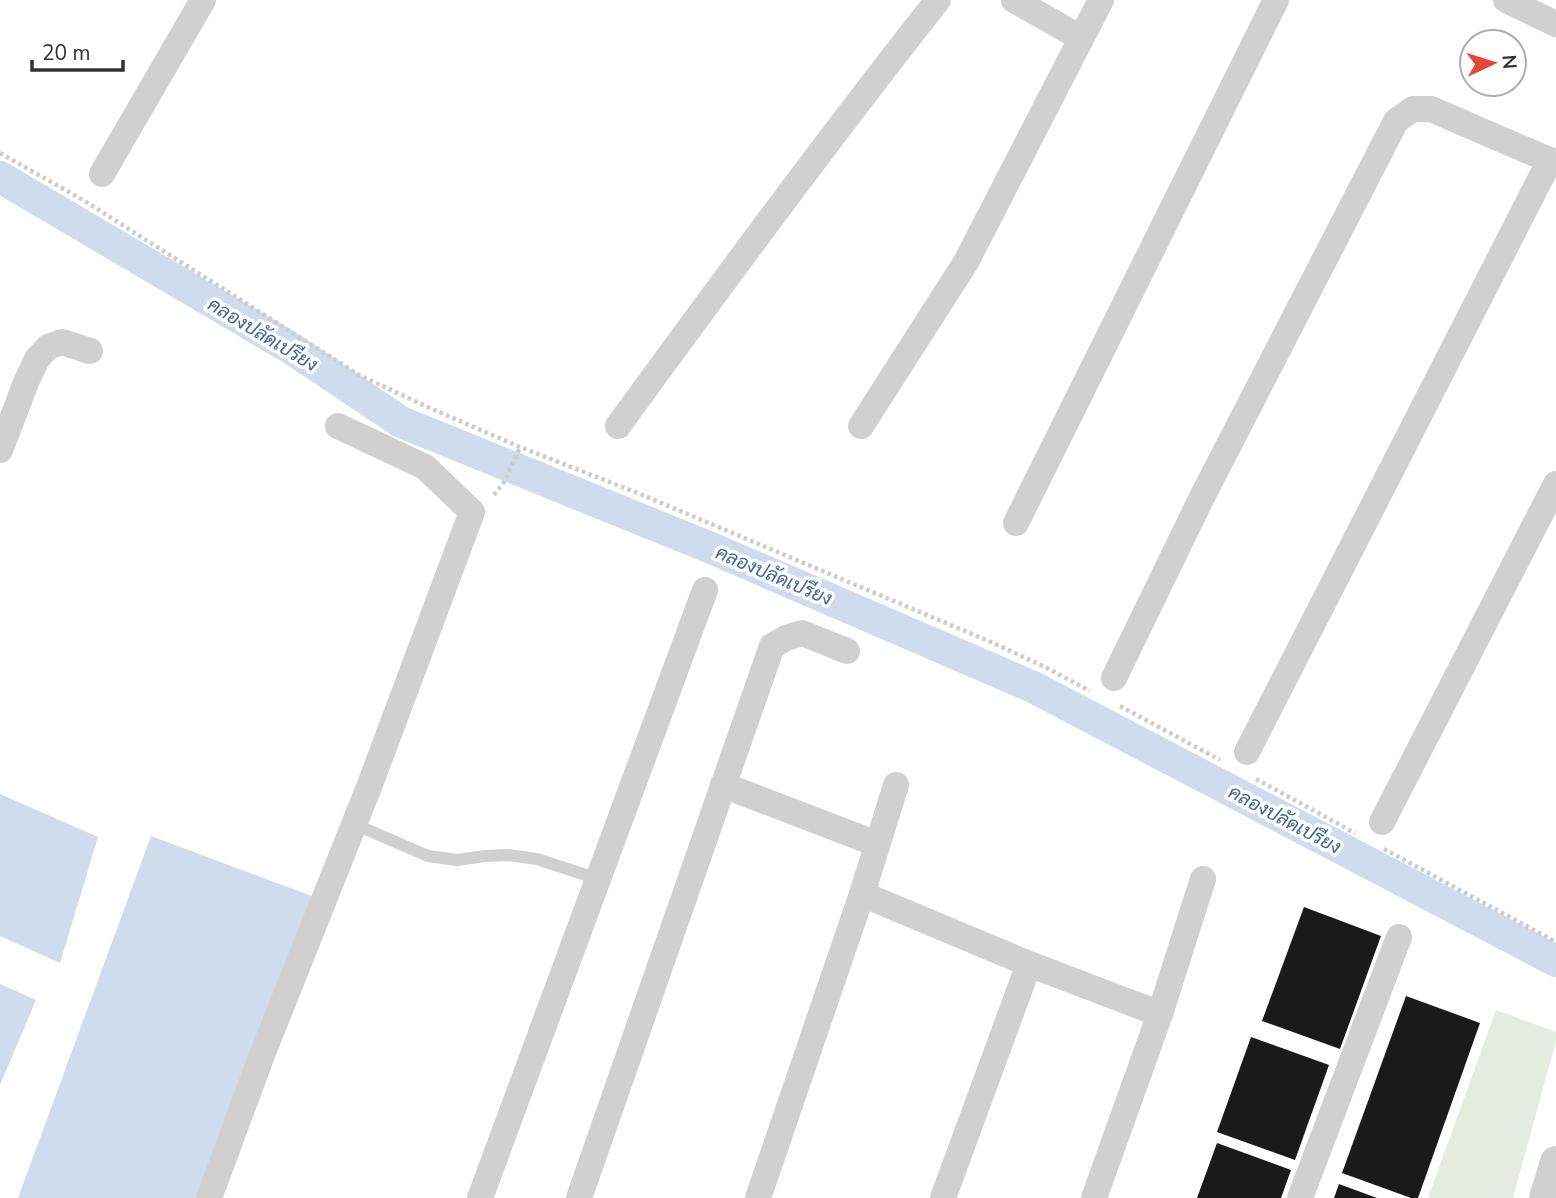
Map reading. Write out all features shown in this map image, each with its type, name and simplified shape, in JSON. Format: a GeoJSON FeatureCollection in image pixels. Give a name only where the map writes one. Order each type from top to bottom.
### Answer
{"type":"FeatureCollection","features":[{"type":"Feature","properties":{"kind":"street"},"geometry":{"type":"LineString","coordinates":[[102,174],[203,0]]}},
{"type":"Feature","properties":{"kind":"street"},"geometry":{"type":"LineString","coordinates":[[618,426],[718,289],[938,0]]}},
{"type":"Feature","properties":{"kind":"street"},"geometry":{"type":"LineString","coordinates":[[1014,0],[1081,38]]}},
{"type":"Feature","properties":{"kind":"street"},"geometry":{"type":"LineString","coordinates":[[861,426],[966,262],[1101,0]]}},
{"type":"Feature","properties":{"kind":"street"},"geometry":{"type":"LineString","coordinates":[[1016,523],[1276,0]]}},
{"type":"Feature","properties":{"kind":"street"},"geometry":{"type":"LineString","coordinates":[[1506,0],[1556,24]]}},
{"type":"Feature","properties":{"kind":"street"},"geometry":{"type":"LineString","coordinates":[[1107,691],[1202,496],[1396,121],[1413,110],[1432,109],[1553,161],[1243,764]]}},
{"type":"Feature","properties":{"kind":"street"},"geometry":{"type":"LineString","coordinates":[[0,450],[37,359],[48,347],[62,342],[90,351]]}},
{"type":"Feature","properties":{"kind":"street"},"geometry":{"type":"LineString","coordinates":[[209,1198],[472,512],[425,467],[338,426]]}},
{"type":"Feature","properties":{"kind":"street"},"geometry":{"type":"LineString","coordinates":[[1381,835],[1556,484]]}},
{"type":"Feature","properties":{"kind":"street"},"geometry":{"type":"LineString","coordinates":[[480,1198],[705,590]]}},
{"type":"Feature","properties":{"kind":"street"},"geometry":{"type":"LineString","coordinates":[[579,1198],[772,646],[802,633],[847,650]]}},
{"type":"Feature","properties":{"kind":"street"},"geometry":{"type":"LineString","coordinates":[[723,785],[877,844]]}},
{"type":"Feature","properties":{"kind":"street"},"geometry":{"type":"LineString","coordinates":[[758,1198],[862,894],[896,785]]}},
{"type":"Feature","properties":{"kind":"street"},"geometry":{"type":"LineString","coordinates":[[1094,1198],[1160,1014],[1203,879]]}},
{"type":"Feature","properties":{"kind":"street"},"geometry":{"type":"LineString","coordinates":[[862,894],[1029,964],[1160,1014]]}},
{"type":"Feature","properties":{"kind":"street"},"geometry":{"type":"LineString","coordinates":[[1300,1198],[1399,937]]}},
{"type":"Feature","properties":{"kind":"street"},"geometry":{"type":"LineString","coordinates":[[943,1198],[1029,964]]}},
{"type":"Feature","properties":{"kind":"street"},"geometry":{"type":"LineString","coordinates":[[1545,1198],[1556,1162]]}},
{"type":"Feature","properties":{"kind":"lane"},"geometry":{"type":"LineString","coordinates":[[354,824],[428,856],[457,859],[485,856],[537,859],[598,879]]}},
{"type":"Feature","properties":{"kind":"path"},"geometry":{"type":"LineString","coordinates":[[0,153],[83,200],[359,375],[432,410],[676,508],[1042,666],[1107,691],[1243,764],[1357,834]]}},
{"type":"Feature","properties":{"kind":"path"},"geometry":{"type":"LineString","coordinates":[[504,482],[520,447]]}},
{"type":"Feature","properties":{"kind":"path"},"geometry":{"type":"LineString","coordinates":[[1381,835],[1556,942]]}},
{"type":"Feature","properties":{"kind":"shaded area"},"geometry":{"type":"Polygon","coordinates":[[[1496,1010],[1556,1032],[1556,1041],[1513,1198],[1428,1198],[1496,1010]]]}},
{"type":"Feature","properties":{"kind":"water"},"geometry":{"type":"Polygon","coordinates":[[[0,794],[98,837],[60,963],[0,936],[0,794]]]}},
{"type":"Feature","properties":{"kind":"water"},"geometry":{"type":"Polygon","coordinates":[[[151,836],[317,898],[207,1198],[18,1198],[151,836]]]}},
{"type":"Feature","properties":{"kind":"water"},"geometry":{"type":"Polygon","coordinates":[[[0,984],[36,1000],[0,1085],[0,984]]]}},
{"type":"Feature","properties":{"kind":"building"},"geometry":{"type":"Polygon","coordinates":[[[1304,907],[1381,936],[1340,1049],[1262,1021],[1304,907]]]}},
{"type":"Feature","properties":{"kind":"building"},"geometry":{"type":"Polygon","coordinates":[[[1406,996],[1480,1023],[1418,1198],[1411,1198],[1342,1173],[1406,996]]]}},
{"type":"Feature","properties":{"kind":"building"},"geometry":{"type":"Polygon","coordinates":[[[1251,1037],[1329,1065],[1295,1160],[1217,1132],[1251,1037]]]}},
{"type":"Feature","properties":{"kind":"building"},"geometry":{"type":"Polygon","coordinates":[[[1217,1143],[1291,1170],[1281,1198],[1197,1198],[1217,1143]]]}},
{"type":"Feature","properties":{"kind":"building"},"geometry":{"type":"Polygon","coordinates":[[[1339,1184],[1377,1198],[1334,1198],[1339,1184]]]}},
{"type":"Feature","properties":{"kind":"waterway","name":"คลองปลัดเปรียง"},"geometry":{"type":"LineString","coordinates":[[0,177],[292,349],[401,422],[711,548],[1033,687],[1556,961]]}}]}
